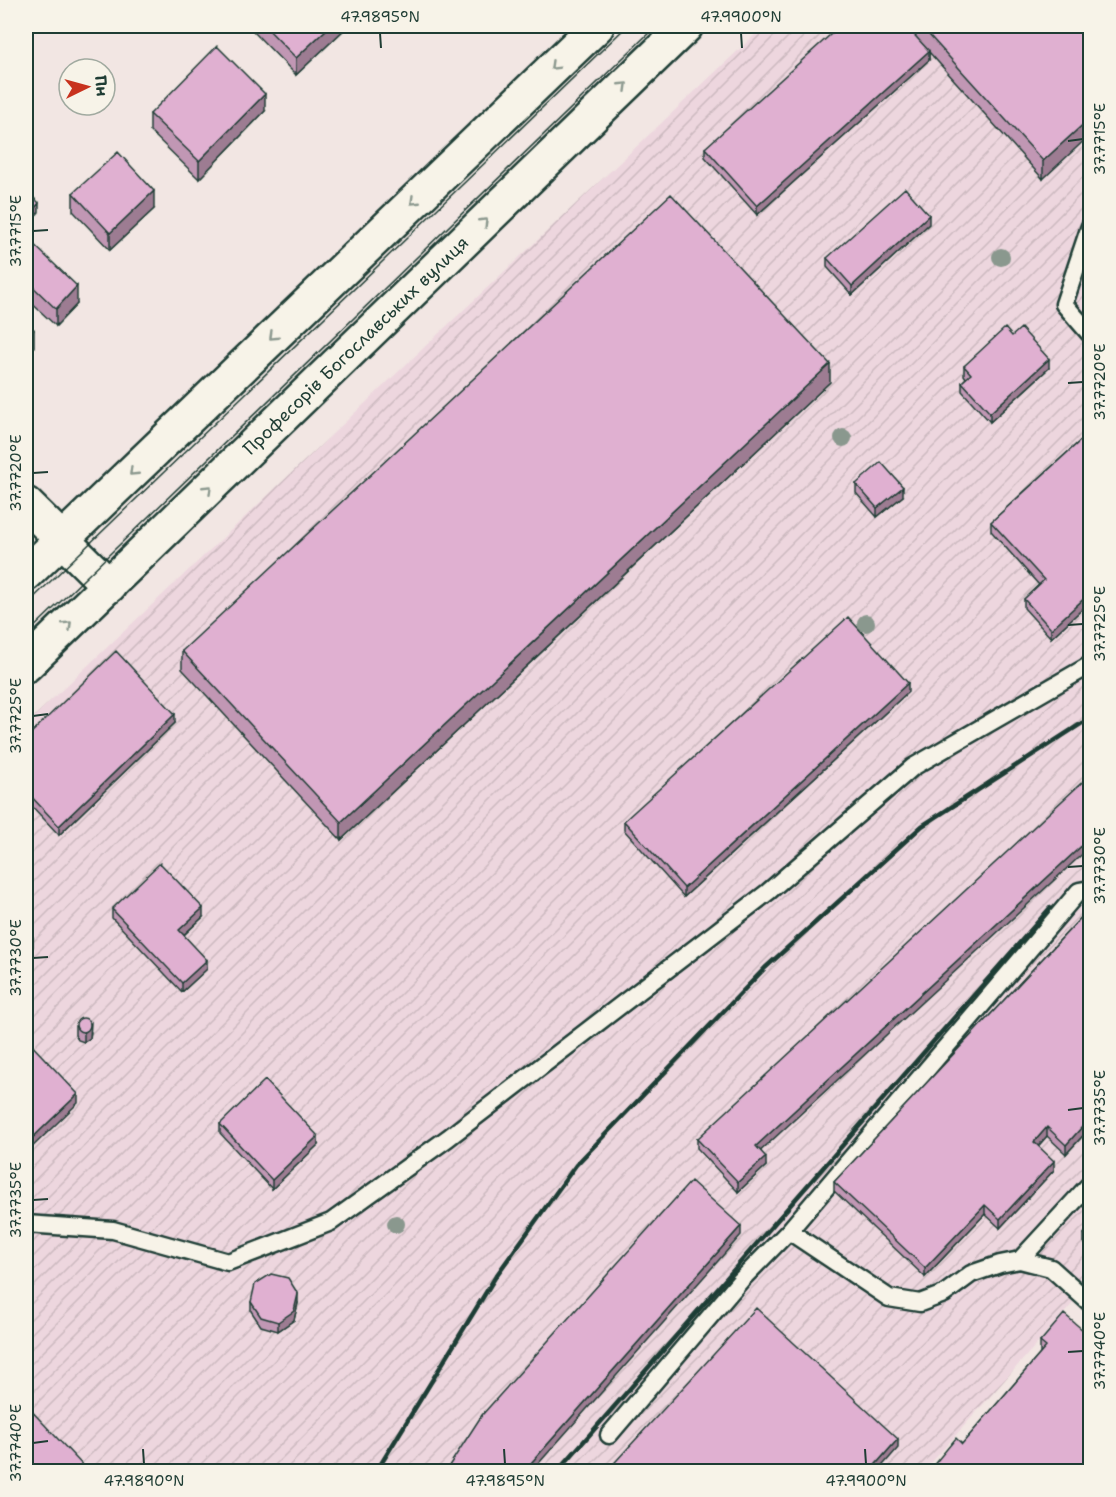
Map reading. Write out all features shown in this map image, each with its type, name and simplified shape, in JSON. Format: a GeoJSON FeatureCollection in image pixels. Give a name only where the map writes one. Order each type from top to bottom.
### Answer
{"type":"FeatureCollection","features":[{"type":"Feature","properties":{"kind":"street"},"geometry":{"type":"LineString","coordinates":[[26,574],[597,26]]}},
{"type":"Feature","properties":{"kind":"street","name":"Професорів Богославських вулиця"},"geometry":{"type":"LineString","coordinates":[[26,665],[686,26]]}},
{"type":"Feature","properties":{"kind":"street"},"geometry":{"type":"LineString","coordinates":[[26,504],[109,586]]}},
{"type":"Feature","properties":{"kind":"lane"},"geometry":{"type":"LineString","coordinates":[[1090,226],[1064,304],[1090,334]]}},
{"type":"Feature","properties":{"kind":"lane"},"geometry":{"type":"LineString","coordinates":[[26,1224],[113,1230],[228,1262],[331,1222],[448,1138],[768,892],[914,767],[1090,665]]}},
{"type":"Feature","properties":{"kind":"lane"},"geometry":{"type":"LineString","coordinates":[[609,1435],[741,1280],[789,1231],[1079,891],[1090,889]]}},
{"type":"Feature","properties":{"kind":"lane"},"geometry":{"type":"LineString","coordinates":[[1020,1260],[1090,1184]]}},
{"type":"Feature","properties":{"kind":"lane"},"geometry":{"type":"LineString","coordinates":[[789,1231],[889,1298],[920,1303],[944,1294],[971,1274],[1000,1263],[1020,1260],[1051,1268],[1090,1303]]}},
{"type":"Feature","properties":{"kind":"shaded area"},"geometry":{"type":"Polygon","coordinates":[[[764,26],[1090,26],[1090,1284],[924,1471],[26,1472],[26,724],[764,26]]]}},
{"type":"Feature","properties":{"kind":"building"},"geometry":{"type":"Polygon","coordinates":[[[265,26],[330,26],[296,58],[265,26]]]}},
{"type":"Feature","properties":{"kind":"building"},"geometry":{"type":"Polygon","coordinates":[[[840,26],[906,26],[929,51],[757,206],[705,148],[840,26]]]}},
{"type":"Feature","properties":{"kind":"building"},"geometry":{"type":"Polygon","coordinates":[[[921,26],[1090,26],[1090,118],[1043,161],[921,26]]]}},
{"type":"Feature","properties":{"kind":"building"},"geometry":{"type":"Polygon","coordinates":[[[217,46],[265,94],[199,161],[150,114],[217,46]]]}},
{"type":"Feature","properties":{"kind":"building"},"geometry":{"type":"Polygon","coordinates":[[[118,152],[154,191],[110,233],[73,193],[118,152]]]}},
{"type":"Feature","properties":{"kind":"building"},"geometry":{"type":"Polygon","coordinates":[[[905,188],[929,215],[852,286],[827,258],[905,188]]]}},
{"type":"Feature","properties":{"kind":"building"},"geometry":{"type":"Polygon","coordinates":[[[26,190],[39,203],[26,218],[26,190]]]}},
{"type":"Feature","properties":{"kind":"building"},"geometry":{"type":"Polygon","coordinates":[[[671,194],[830,364],[341,822],[182,651],[671,194]]]}},
{"type":"Feature","properties":{"kind":"building"},"geometry":{"type":"Polygon","coordinates":[[[26,237],[77,286],[56,309],[26,280],[26,237]]]}},
{"type":"Feature","properties":{"kind":"building"},"geometry":{"type":"Polygon","coordinates":[[[26,321],[34,330],[26,339],[26,321]]]}},
{"type":"Feature","properties":{"kind":"building"},"geometry":{"type":"Polygon","coordinates":[[[1005,328],[1012,336],[1021,328],[1049,359],[990,413],[962,382],[971,374],[964,366],[1005,328]]]}},
{"type":"Feature","properties":{"kind":"building"},"geometry":{"type":"Polygon","coordinates":[[[1090,432],[1090,593],[1051,629],[1024,599],[1044,580],[991,522],[1090,432]]]}},
{"type":"Feature","properties":{"kind":"building"},"geometry":{"type":"Polygon","coordinates":[[[881,462],[903,487],[877,508],[856,484],[881,462]]]}},
{"type":"Feature","properties":{"kind":"building"},"geometry":{"type":"Polygon","coordinates":[[[848,617],[908,683],[684,888],[624,821],[848,617]]]}},
{"type":"Feature","properties":{"kind":"building"},"geometry":{"type":"Polygon","coordinates":[[[116,651],[175,714],[59,826],[26,791],[26,738],[116,651]]]}},
{"type":"Feature","properties":{"kind":"building"},"geometry":{"type":"Polygon","coordinates":[[[1090,775],[1090,838],[756,1146],[766,1157],[738,1182],[697,1139],[1090,775]]]}},
{"type":"Feature","properties":{"kind":"building"},"geometry":{"type":"Polygon","coordinates":[[[160,863],[203,908],[179,930],[207,960],[182,983],[112,909],[160,863]]]}},
{"type":"Feature","properties":{"kind":"building"},"geometry":{"type":"Polygon","coordinates":[[[1090,908],[1090,1118],[1066,1145],[1047,1127],[1034,1142],[1054,1161],[1000,1219],[985,1205],[925,1268],[834,1182],[1090,908]]]}},
{"type":"Feature","properties":{"kind":"building"},"geometry":{"type":"Polygon","coordinates":[[[26,930],[33,938],[26,946],[26,930]]]}},
{"type":"Feature","properties":{"kind":"building"},"geometry":{"type":"Polygon","coordinates":[[[80,1018],[86,1018],[90,1025],[86,1032],[80,1032],[76,1028],[76,1022],[80,1018]]]}},
{"type":"Feature","properties":{"kind":"building"},"geometry":{"type":"Polygon","coordinates":[[[26,1039],[78,1094],[26,1144],[26,1039]]]}},
{"type":"Feature","properties":{"kind":"building"},"geometry":{"type":"Polygon","coordinates":[[[265,1080],[318,1136],[272,1180],[220,1124],[265,1080]]]}},
{"type":"Feature","properties":{"kind":"building"},"geometry":{"type":"Polygon","coordinates":[[[691,1181],[741,1226],[523,1472],[445,1472],[482,1415],[691,1181]]]}},
{"type":"Feature","properties":{"kind":"building"},"geometry":{"type":"Polygon","coordinates":[[[1090,1226],[1090,1240],[1084,1234],[1090,1226]]]}},
{"type":"Feature","properties":{"kind":"building"},"geometry":{"type":"Polygon","coordinates":[[[271,1274],[288,1278],[298,1294],[294,1311],[278,1322],[261,1317],[251,1302],[255,1284],[271,1274]]]}},
{"type":"Feature","properties":{"kind":"building"},"geometry":{"type":"Polygon","coordinates":[[[756,1308],[898,1439],[869,1472],[606,1472],[756,1308]]]}},
{"type":"Feature","properties":{"kind":"building"},"geometry":{"type":"Polygon","coordinates":[[[1064,1314],[1090,1336],[1090,1472],[937,1472],[932,1467],[956,1438],[962,1444],[1046,1347],[1040,1342],[1064,1314]]]}},
{"type":"Feature","properties":{"kind":"building"},"geometry":{"type":"Polygon","coordinates":[[[26,1405],[89,1472],[26,1472],[26,1405]]]}},
{"type":"Feature","properties":{"kind":"tram line"},"geometry":{"type":"LineString","coordinates":[[26,605],[627,26]]}},
{"type":"Feature","properties":{"kind":"tram line"},"geometry":{"type":"LineString","coordinates":[[26,635],[656,26]]}},
{"type":"Feature","properties":{"kind":"railway"},"geometry":{"type":"LineString","coordinates":[[376,1472],[496,1276],[576,1165],[765,968],[922,826],[1090,718]]}},
{"type":"Feature","properties":{"kind":"railway"},"geometry":{"type":"LineString","coordinates":[[557,1472],[1050,908]]}}]}
